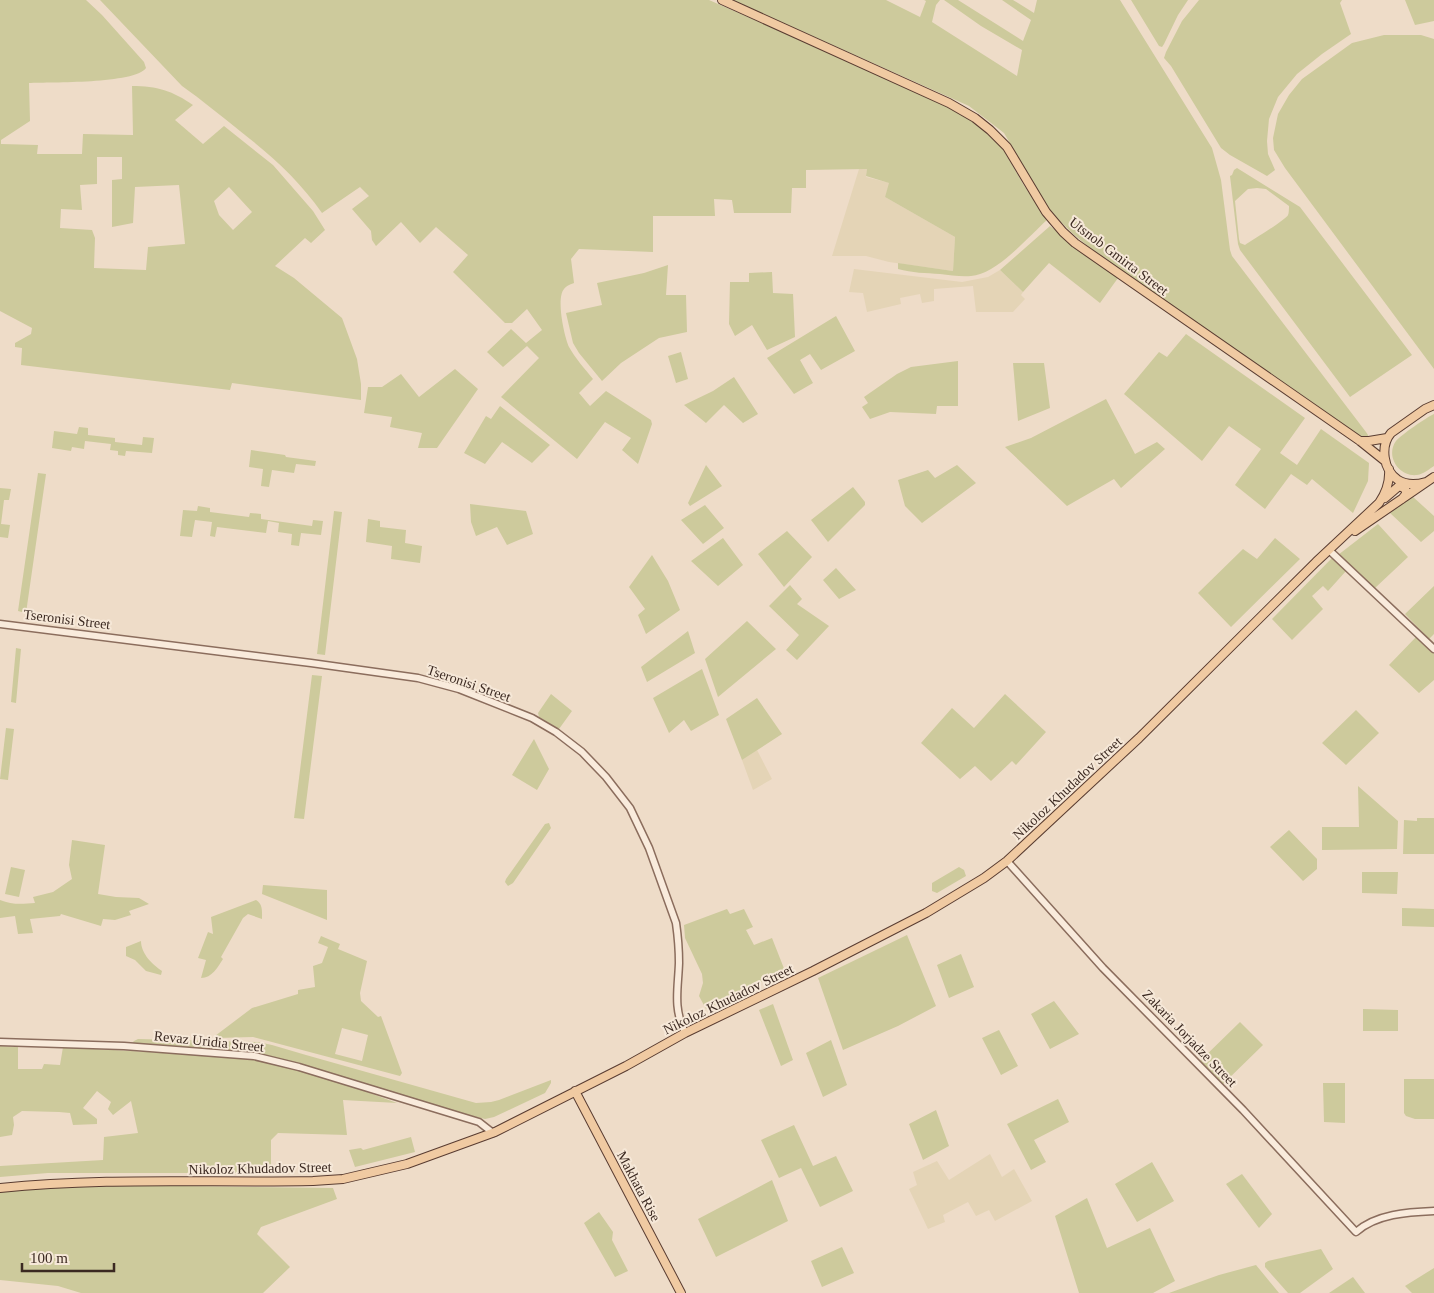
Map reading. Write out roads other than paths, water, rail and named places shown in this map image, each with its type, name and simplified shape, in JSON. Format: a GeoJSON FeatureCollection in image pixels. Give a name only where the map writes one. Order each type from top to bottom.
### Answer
{"type":"FeatureCollection","features":[{"type":"Feature","properties":{"kind":"main road","name":"Utsnob Gmirta Street"},"geometry":{"type":"LineString","coordinates":[[722,0],[949,103],[975,118],[1007,147],[1046,212],[1075,243],[1360,441],[1384,460]]}},
{"type":"Feature","properties":{"kind":"main road"},"geometry":{"type":"LineString","coordinates":[[1426,482],[1412,484],[1396,479],[1384,460],[1385,444],[1391,433],[1429,406],[1434,405]]}},
{"type":"Feature","properties":{"kind":"main road"},"geometry":{"type":"LineString","coordinates":[[1360,441],[1387,438]]}},
{"type":"Feature","properties":{"kind":"main road","name":"Nikoloz Khudadov Street"},"geometry":{"type":"LineString","coordinates":[[0,1188],[103,1182],[284,1182],[342,1179],[407,1164],[493,1133],[626,1066],[685,1033],[813,971],[924,914],[984,878],[1007,861],[1139,738],[1309,569],[1379,503],[1386,492],[1389,481],[1389,469]]}},
{"type":"Feature","properties":{"kind":"main road","name":"Nikoloz Khudadov Street"},"geometry":{"type":"LineString","coordinates":[[1338,543],[1434,477]]}},
{"type":"Feature","properties":{"kind":"main road"},"geometry":{"type":"LineString","coordinates":[[1379,503],[1399,486],[1406,490],[1401,500]]}},
{"type":"Feature","properties":{"kind":"main road","name":"Makhata Rise"},"geometry":{"type":"LineString","coordinates":[[575,1091],[681,1293]]}},
{"type":"Feature","properties":{"kind":"street"},"geometry":{"type":"LineString","coordinates":[[1330,551],[1434,649]]}},
{"type":"Feature","properties":{"kind":"street","name":"Tseronisi Street"},"geometry":{"type":"LineString","coordinates":[[0,624],[418,678],[468,693],[532,718],[556,732],[582,752],[606,777],[630,808],[649,848],[676,924],[679,959],[676,1008],[685,1033]]}},
{"type":"Feature","properties":{"kind":"street","name":"Zakaria Jorjadze Street"},"geometry":{"type":"LineString","coordinates":[[1007,861],[1103,968],[1243,1110],[1356,1232],[1372,1221],[1382,1218],[1412,1212],[1434,1211]]}},
{"type":"Feature","properties":{"kind":"street","name":"Revaz Uridia Street"},"geometry":{"type":"LineString","coordinates":[[0,1042],[124,1046],[254,1056],[300,1067],[479,1122],[493,1133]]}}]}
